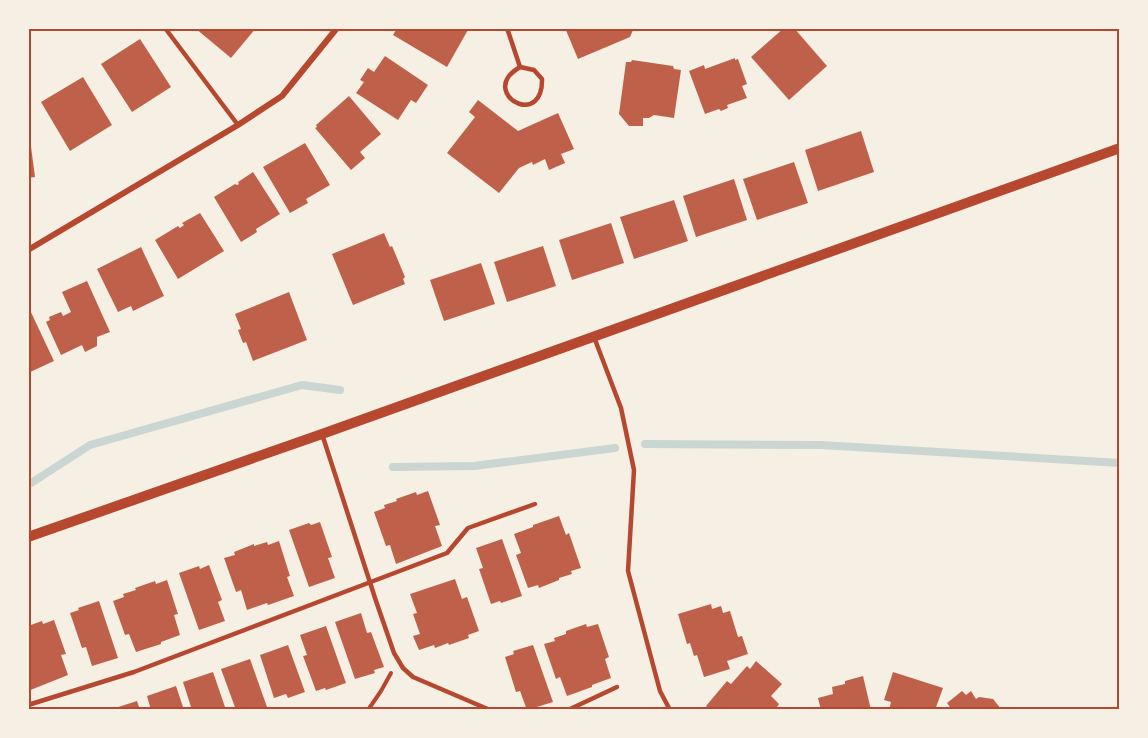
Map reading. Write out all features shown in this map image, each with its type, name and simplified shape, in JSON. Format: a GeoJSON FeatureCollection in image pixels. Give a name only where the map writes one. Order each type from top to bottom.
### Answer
{"type":"FeatureCollection","features":[{"type":"Feature","properties":{"kind":"street"},"geometry":{"type":"LineString","coordinates":[[28,250],[238,125],[282,96],[337,28]]}},
{"type":"Feature","properties":{"kind":"street"},"geometry":{"type":"LineString","coordinates":[[28,537],[1119,148]]}},
{"type":"Feature","properties":{"kind":"lane"},"geometry":{"type":"LineString","coordinates":[[165,28],[238,125]]}},
{"type":"Feature","properties":{"kind":"lane"},"geometry":{"type":"LineString","coordinates":[[507,28],[520,67]]}},
{"type":"Feature","properties":{"kind":"lane"},"geometry":{"type":"LineString","coordinates":[[520,67],[534,70],[542,80],[542,92],[535,102],[523,105],[512,101],[506,91],[506,82],[510,74],[520,67]]}},
{"type":"Feature","properties":{"kind":"lane"},"geometry":{"type":"LineString","coordinates":[[594,337],[621,408],[633,470],[628,571],[660,691],[670,710]]}},
{"type":"Feature","properties":{"kind":"lane"},"geometry":{"type":"LineString","coordinates":[[322,434],[398,660],[413,677],[490,710]]}},
{"type":"Feature","properties":{"kind":"lane"},"geometry":{"type":"LineString","coordinates":[[28,705],[134,672],[447,553],[468,528],[535,504]]}},
{"type":"Feature","properties":{"kind":"lane"},"geometry":{"type":"LineString","coordinates":[[568,710],[617,687]]}},
{"type":"Feature","properties":{"kind":"path"},"geometry":{"type":"LineString","coordinates":[[368,710],[398,660]]}},
{"type":"Feature","properties":{"kind":"building"},"geometry":{"type":"Polygon","coordinates":[[[195,28],[256,28],[231,58],[195,28]]]}},
{"type":"Feature","properties":{"kind":"building"},"geometry":{"type":"Polygon","coordinates":[[[397,28],[469,28],[447,67],[393,35],[397,28]]]}},
{"type":"Feature","properties":{"kind":"building"},"geometry":{"type":"Polygon","coordinates":[[[565,28],[632,28],[633,30],[630,37],[578,59],[565,28]]]}},
{"type":"Feature","properties":{"kind":"building"},"geometry":{"type":"Polygon","coordinates":[[[784,28],[794,28],[827,66],[789,100],[751,57],[784,28]]]}},
{"type":"Feature","properties":{"kind":"building"},"geometry":{"type":"Polygon","coordinates":[[[140,39],[171,87],[132,112],[101,64],[140,39]]]}},
{"type":"Feature","properties":{"kind":"building"},"geometry":{"type":"Polygon","coordinates":[[[385,56],[428,85],[416,103],[411,100],[398,120],[356,93],[364,82],[360,80],[368,68],[374,72],[385,56]]]}},
{"type":"Feature","properties":{"kind":"building"},"geometry":{"type":"Polygon","coordinates":[[[735,58],[735,60],[738,59],[747,84],[742,86],[747,98],[727,105],[728,108],[721,111],[719,109],[705,114],[689,71],[704,65],[705,69],[735,58]]]}},
{"type":"Feature","properties":{"kind":"building"},"geometry":{"type":"Polygon","coordinates":[[[632,60],[673,66],[674,69],[681,70],[674,118],[654,115],[643,118],[643,126],[629,126],[619,114],[626,62],[632,60]]]}},
{"type":"Feature","properties":{"kind":"building"},"geometry":{"type":"Polygon","coordinates":[[[83,77],[112,125],[70,151],[41,102],[83,77]]]}},
{"type":"Feature","properties":{"kind":"building"},"geometry":{"type":"Polygon","coordinates":[[[349,96],[381,134],[360,152],[365,158],[351,170],[315,128],[349,96]]]}},
{"type":"Feature","properties":{"kind":"building"},"geometry":{"type":"Polygon","coordinates":[[[478,100],[518,131],[558,113],[574,149],[561,154],[565,163],[549,170],[545,159],[519,168],[499,193],[447,153],[475,117],[469,112],[478,100]]]}},
{"type":"Feature","properties":{"kind":"building"},"geometry":{"type":"Polygon","coordinates":[[[861,131],[874,172],[818,191],[805,150],[861,131]]]}},
{"type":"Feature","properties":{"kind":"building"},"geometry":{"type":"Polygon","coordinates":[[[28,139],[30,139],[35,177],[28,178],[28,139]]]}},
{"type":"Feature","properties":{"kind":"building"},"geometry":{"type":"Polygon","coordinates":[[[305,143],[330,185],[306,199],[308,203],[290,213],[263,167],[305,143]]]}},
{"type":"Feature","properties":{"kind":"building"},"geometry":{"type":"Polygon","coordinates":[[[794,162],[808,203],[757,220],[743,179],[794,162]]]}},
{"type":"Feature","properties":{"kind":"building"},"geometry":{"type":"Polygon","coordinates":[[[253,172],[280,214],[256,229],[257,232],[241,242],[214,197],[235,184],[239,184],[238,182],[253,172]]]}},
{"type":"Feature","properties":{"kind":"building"},"geometry":{"type":"Polygon","coordinates":[[[734,179],[747,220],[696,237],[683,196],[734,179]]]}},
{"type":"Feature","properties":{"kind":"building"},"geometry":{"type":"Polygon","coordinates":[[[674,200],[688,241],[634,259],[620,217],[674,200]]]}},
{"type":"Feature","properties":{"kind":"building"},"geometry":{"type":"Polygon","coordinates":[[[200,213],[224,251],[178,279],[155,240],[178,226],[180,228],[184,225],[182,223],[200,213]]]}},
{"type":"Feature","properties":{"kind":"building"},"geometry":{"type":"Polygon","coordinates":[[[611,223],[624,263],[572,280],[559,240],[611,223]]]}},
{"type":"Feature","properties":{"kind":"building"},"geometry":{"type":"Polygon","coordinates":[[[384,233],[405,277],[403,279],[405,284],[353,305],[332,254],[384,233]]]}},
{"type":"Feature","properties":{"kind":"building"},"geometry":{"type":"Polygon","coordinates":[[[543,246],[556,286],[507,302],[494,262],[543,246]]]}},
{"type":"Feature","properties":{"kind":"building"},"geometry":{"type":"Polygon","coordinates":[[[141,247],[164,296],[133,311],[131,306],[118,312],[97,269],[141,247]]]}},
{"type":"Feature","properties":{"kind":"building"},"geometry":{"type":"Polygon","coordinates":[[[481,263],[495,304],[444,321],[430,280],[481,263]]]}},
{"type":"Feature","properties":{"kind":"building"},"geometry":{"type":"Polygon","coordinates":[[[87,281],[110,332],[97,337],[97,346],[85,352],[82,345],[61,355],[46,322],[50,320],[49,317],[61,312],[63,316],[71,312],[62,292],[87,281]]]}},
{"type":"Feature","properties":{"kind":"building"},"geometry":{"type":"Polygon","coordinates":[[[289,292],[307,340],[253,361],[246,342],[243,343],[238,330],[241,329],[235,314],[289,292]]]}},
{"type":"Feature","properties":{"kind":"building"},"geometry":{"type":"Polygon","coordinates":[[[28,306],[54,361],[28,373],[28,306]]]}},
{"type":"Feature","properties":{"kind":"building"},"geometry":{"type":"Polygon","coordinates":[[[428,491],[440,525],[435,526],[442,546],[396,564],[390,545],[386,546],[374,512],[385,508],[384,505],[397,501],[396,499],[416,492],[417,495],[428,491]]]}},
{"type":"Feature","properties":{"kind":"building"},"geometry":{"type":"Polygon","coordinates":[[[559,516],[566,535],[569,533],[581,568],[539,588],[538,585],[528,588],[516,555],[521,553],[514,534],[559,516]]]}},
{"type":"Feature","properties":{"kind":"building"},"geometry":{"type":"Polygon","coordinates":[[[320,522],[332,557],[328,558],[335,578],[309,587],[289,530],[320,522]]]}},
{"type":"Feature","properties":{"kind":"building"},"geometry":{"type":"Polygon","coordinates":[[[502,539],[522,596],[491,604],[479,569],[483,568],[476,548],[502,539]]]}},
{"type":"Feature","properties":{"kind":"building"},"geometry":{"type":"Polygon","coordinates":[[[279,541],[294,596],[247,610],[241,590],[236,592],[224,558],[235,555],[234,552],[254,544],[254,546],[267,542],[268,545],[279,541]]]}},
{"type":"Feature","properties":{"kind":"building"},"geometry":{"type":"Polygon","coordinates":[[[209,565],[222,600],[218,602],[225,621],[199,630],[179,573],[209,565]]]}},
{"type":"Feature","properties":{"kind":"building"},"geometry":{"type":"Polygon","coordinates":[[[455,579],[462,599],[467,597],[479,631],[468,635],[469,638],[449,645],[448,643],[435,648],[434,645],[419,650],[413,636],[420,634],[413,614],[417,613],[410,594],[455,579]]]}},
{"type":"Feature","properties":{"kind":"building"},"geometry":{"type":"Polygon","coordinates":[[[167,580],[178,614],[174,615],[180,635],[136,652],[129,634],[125,635],[113,601],[124,597],[123,594],[136,590],[135,588],[155,581],[156,584],[167,580]]]}},
{"type":"Feature","properties":{"kind":"building"},"geometry":{"type":"Polygon","coordinates":[[[99,601],[118,658],[92,666],[86,647],[82,648],[70,613],[99,601]]]}},
{"type":"Feature","properties":{"kind":"building"},"geometry":{"type":"Polygon","coordinates":[[[711,604],[712,609],[721,606],[723,613],[730,611],[738,637],[742,636],[748,654],[727,661],[730,669],[704,677],[697,655],[694,656],[690,643],[687,644],[678,614],[711,604]]]}},
{"type":"Feature","properties":{"kind":"building"},"geometry":{"type":"Polygon","coordinates":[[[361,613],[367,633],[371,632],[384,667],[374,670],[375,673],[355,679],[335,622],[361,613]]]}},
{"type":"Feature","properties":{"kind":"building"},"geometry":{"type":"Polygon","coordinates":[[[54,620],[66,654],[61,655],[68,675],[28,691],[28,626],[54,620]]]}},
{"type":"Feature","properties":{"kind":"building"},"geometry":{"type":"Polygon","coordinates":[[[586,624],[587,627],[598,624],[609,657],[605,659],[611,678],[567,696],[560,677],[556,679],[544,644],[555,641],[554,638],[566,634],[566,631],[586,624]]]}},
{"type":"Feature","properties":{"kind":"building"},"geometry":{"type":"Polygon","coordinates":[[[326,626],[346,683],[316,691],[303,656],[307,655],[300,635],[326,626]]]}},
{"type":"Feature","properties":{"kind":"building"},"geometry":{"type":"Polygon","coordinates":[[[288,645],[305,692],[288,698],[286,694],[274,698],[260,655],[288,645]]]}},
{"type":"Feature","properties":{"kind":"building"},"geometry":{"type":"Polygon","coordinates":[[[533,645],[553,702],[527,710],[520,691],[516,692],[505,657],[514,654],[513,651],[533,645]]]}},
{"type":"Feature","properties":{"kind":"building"},"geometry":{"type":"Polygon","coordinates":[[[250,659],[267,707],[259,710],[236,710],[221,669],[250,659]]]}},
{"type":"Feature","properties":{"kind":"building"},"geometry":{"type":"Polygon","coordinates":[[[756,661],[782,684],[771,696],[779,704],[775,710],[710,710],[706,706],[727,681],[731,684],[747,666],[750,669],[756,661]]]}},
{"type":"Feature","properties":{"kind":"building"},"geometry":{"type":"Polygon","coordinates":[[[213,672],[226,710],[192,710],[183,682],[213,672]]]}},
{"type":"Feature","properties":{"kind":"building"},"geometry":{"type":"Polygon","coordinates":[[[893,672],[943,688],[935,710],[889,710],[891,702],[884,700],[893,672]]]}},
{"type":"Feature","properties":{"kind":"building"},"geometry":{"type":"Polygon","coordinates":[[[863,676],[871,710],[821,710],[818,698],[833,694],[832,687],[863,676]]]}},
{"type":"Feature","properties":{"kind":"building"},"geometry":{"type":"Polygon","coordinates":[[[176,686],[184,710],[151,710],[147,696],[176,686]]]}},
{"type":"Feature","properties":{"kind":"building"},"geometry":{"type":"Polygon","coordinates":[[[962,691],[966,695],[971,691],[976,699],[979,697],[993,699],[1002,710],[952,710],[947,703],[962,691]]]}},
{"type":"Feature","properties":{"kind":"building"},"geometry":{"type":"Polygon","coordinates":[[[137,701],[140,710],[112,710],[112,709],[137,701]]]}},
{"type":"Feature","properties":{"kind":"waterway"},"geometry":{"type":"LineString","coordinates":[[28,485],[90,445],[302,385],[340,390]]}},
{"type":"Feature","properties":{"kind":"waterway"},"geometry":{"type":"LineString","coordinates":[[645,444],[821,445],[1120,463]]}},
{"type":"Feature","properties":{"kind":"waterway"},"geometry":{"type":"LineString","coordinates":[[393,467],[474,466],[615,448]]}}]}
